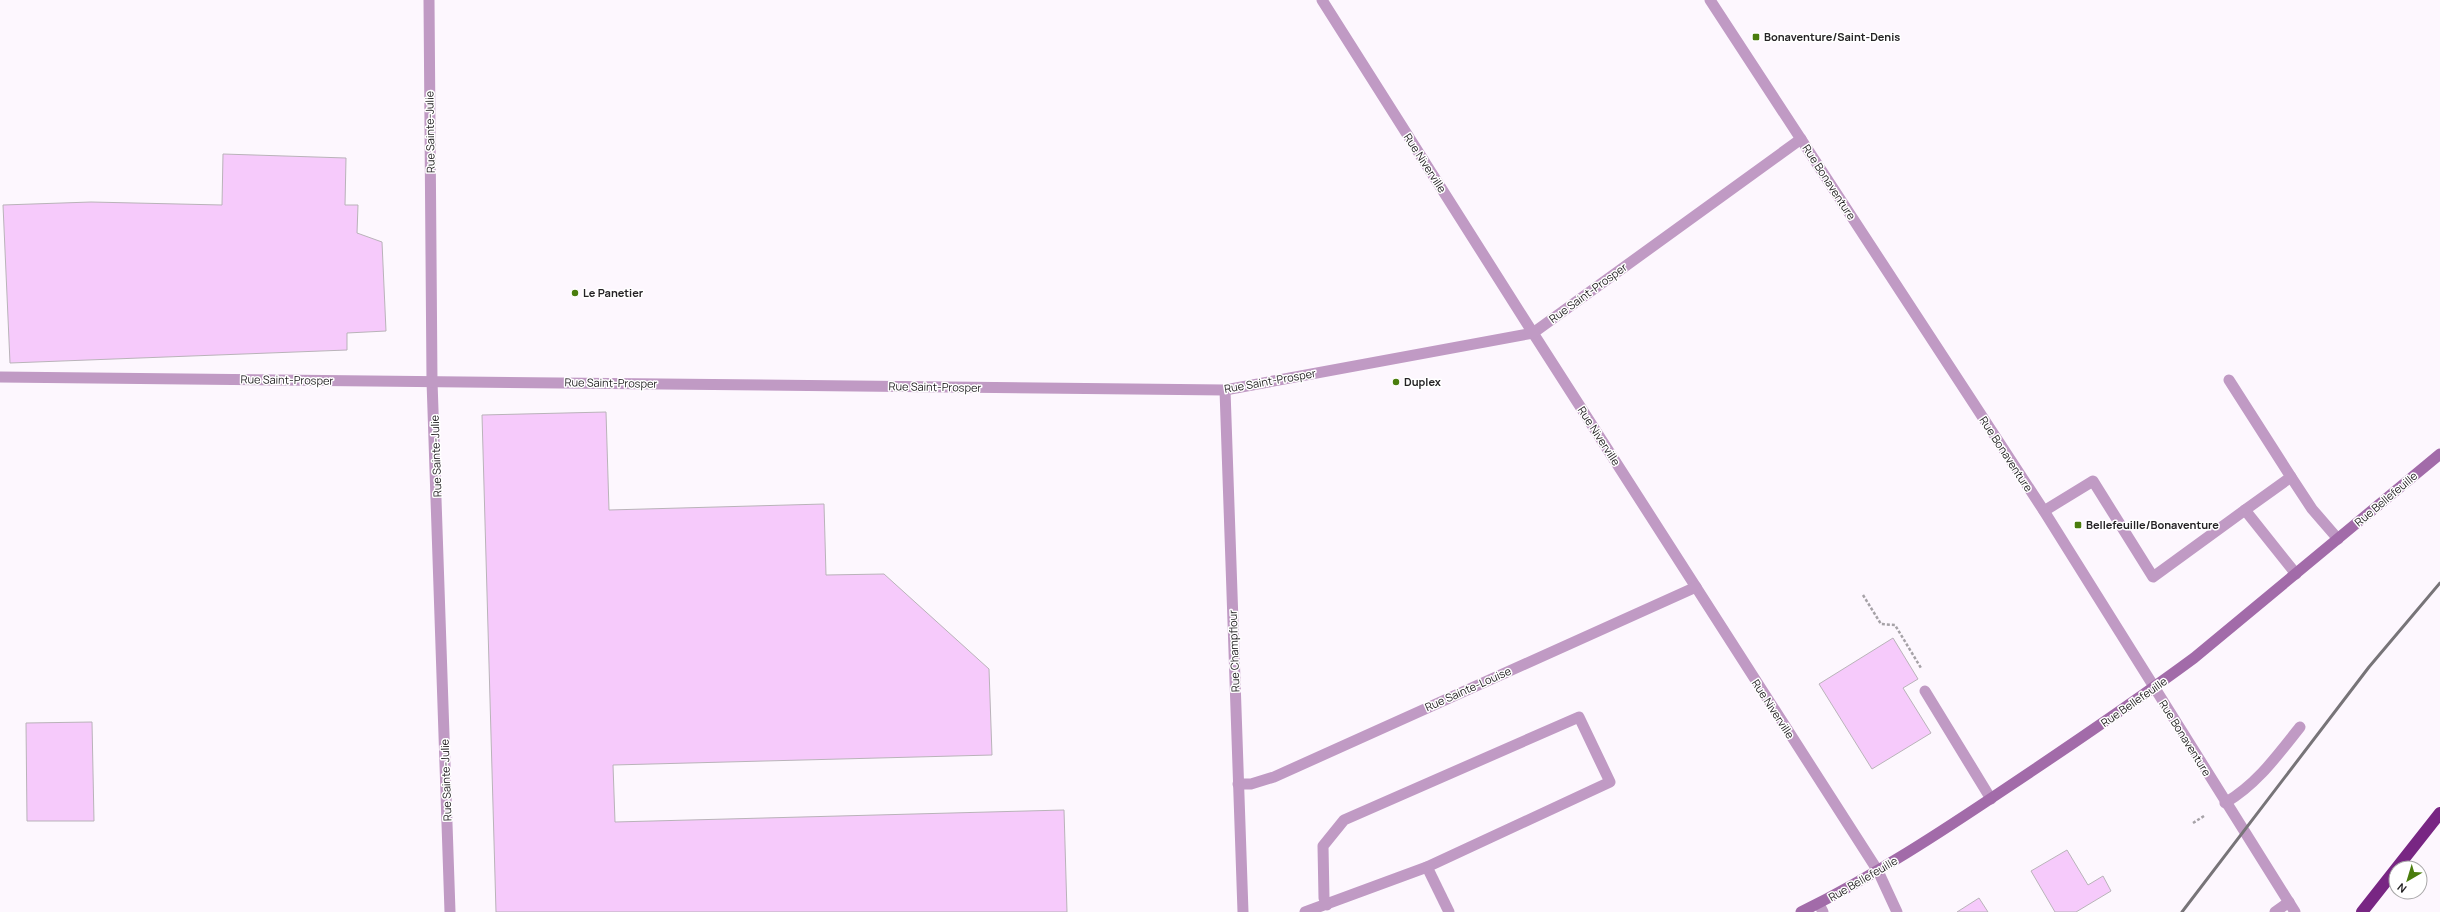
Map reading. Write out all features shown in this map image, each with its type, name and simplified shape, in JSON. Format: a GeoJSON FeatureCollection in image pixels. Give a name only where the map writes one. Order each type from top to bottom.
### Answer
{"type":"FeatureCollection","features":[{"type":"Feature","properties":{"kind":"highway"},"geometry":{"type":"LineString","coordinates":[[2362,911],[2440,813]]}},
{"type":"Feature","properties":{"kind":"main road","name":"Rue Bellefeuille"},"geometry":{"type":"LineString","coordinates":[[1801,912],[1821,908],[1991,799],[2154,688],[2194,658],[2440,454]]}},
{"type":"Feature","properties":{"kind":"street","name":"Rue Sainte-Julie"},"geometry":{"type":"LineString","coordinates":[[429,0],[432,381],[435,414],[450,912]]}},
{"type":"Feature","properties":{"kind":"street","name":"Rue Niverville"},"geometry":{"type":"LineString","coordinates":[[1322,0],[1532,333],[1878,871],[1897,912]]}},
{"type":"Feature","properties":{"kind":"street","name":"Rue Bonaventure"},"geometry":{"type":"LineString","coordinates":[[1710,0],[2044,511],[2225,803],[2292,907]]}},
{"type":"Feature","properties":{"kind":"street","name":"Rue Saint-Prosper"},"geometry":{"type":"LineString","coordinates":[[0,377],[1225,390],[1532,333],[1801,139]]}},
{"type":"Feature","properties":{"kind":"street"},"geometry":{"type":"LineString","coordinates":[[2229,380],[2290,477],[2312,509],[2338,540]]}},
{"type":"Feature","properties":{"kind":"street","name":"Rue Champflour"},"geometry":{"type":"LineString","coordinates":[[1225,390],[1243,912]]}},
{"type":"Feature","properties":{"kind":"street"},"geometry":{"type":"LineString","coordinates":[[2044,511],[2093,481],[2153,577],[2290,477]]}},
{"type":"Feature","properties":{"kind":"street"},"geometry":{"type":"LineString","coordinates":[[2245,510],[2296,574]]}},
{"type":"Feature","properties":{"kind":"street","name":"Rue Sainte-Louise"},"geometry":{"type":"LineString","coordinates":[[1238,784],[1251,784],[1274,777],[1696,587]]}},
{"type":"Feature","properties":{"kind":"street"},"geometry":{"type":"LineString","coordinates":[[1925,691],[1991,799]]}},
{"type":"Feature","properties":{"kind":"street"},"geometry":{"type":"LineString","coordinates":[[1304,912],[1327,905],[1385,881],[1427,867],[1610,782],[1579,717],[1344,820],[1323,846],[1324,898],[1327,905]]}},
{"type":"Feature","properties":{"kind":"street"},"geometry":{"type":"LineString","coordinates":[[2225,803],[2244,792],[2259,778],[2300,727]]}},
{"type":"Feature","properties":{"kind":"street"},"geometry":{"type":"LineString","coordinates":[[1427,867],[1449,912]]}},
{"type":"Feature","properties":{"kind":"street"},"geometry":{"type":"LineString","coordinates":[[2275,912],[2292,907]]}},
{"type":"Feature","properties":{"kind":"path"},"geometry":{"type":"LineString","coordinates":[[1863,595],[1881,624],[1895,625],[1907,644]]}},
{"type":"Feature","properties":{"kind":"building"},"geometry":{"type":"Polygon","coordinates":[[[223,154],[346,158],[345,205],[358,205],[357,233],[382,242],[386,331],[347,333],[347,350],[10,363],[3,205],[91,202],[222,205],[223,154]]]}},
{"type":"Feature","properties":{"kind":"building"},"geometry":{"type":"Polygon","coordinates":[[[606,412],[609,510],[824,504],[826,575],[884,574],[989,669],[992,755],[613,765],[615,822],[1064,810],[1067,912],[496,912],[482,415],[606,412]]]}},
{"type":"Feature","properties":{"kind":"building"},"geometry":{"type":"Polygon","coordinates":[[[1893,638],[1918,679],[1903,688],[1931,733],[1872,769],[1819,684],[1893,638]]]}},
{"type":"Feature","properties":{"kind":"building"},"geometry":{"type":"Polygon","coordinates":[[[92,722],[94,821],[27,821],[26,723],[92,722]]]}},
{"type":"Feature","properties":{"kind":"building"},"geometry":{"type":"Polygon","coordinates":[[[2067,850],[2088,885],[2103,876],[2111,891],[2076,912],[2055,912],[2031,871],[2067,850]]]}},
{"type":"Feature","properties":{"kind":"building"},"geometry":{"type":"Polygon","coordinates":[[[1979,898],[1988,912],[1957,912],[1979,898]]]}},
{"type":"Feature","properties":{"kind":"railway"},"geometry":{"type":"LineString","coordinates":[[2182,912],[2369,667],[2440,583]]}},
{"type":"Feature","properties":{"kind":"place","name":"Bonaventure/Saint-Denis"},"geometry":{"type":"Point","coordinates":[1756,37]}},
{"type":"Feature","properties":{"kind":"place","name":"Le Panetier"},"geometry":{"type":"Point","coordinates":[575,293]}},
{"type":"Feature","properties":{"kind":"place","name":"Duplex"},"geometry":{"type":"Point","coordinates":[1396,382]}},
{"type":"Feature","properties":{"kind":"place","name":"Bellefeuille/Bonaventure"},"geometry":{"type":"Point","coordinates":[2078,525]}}]}
